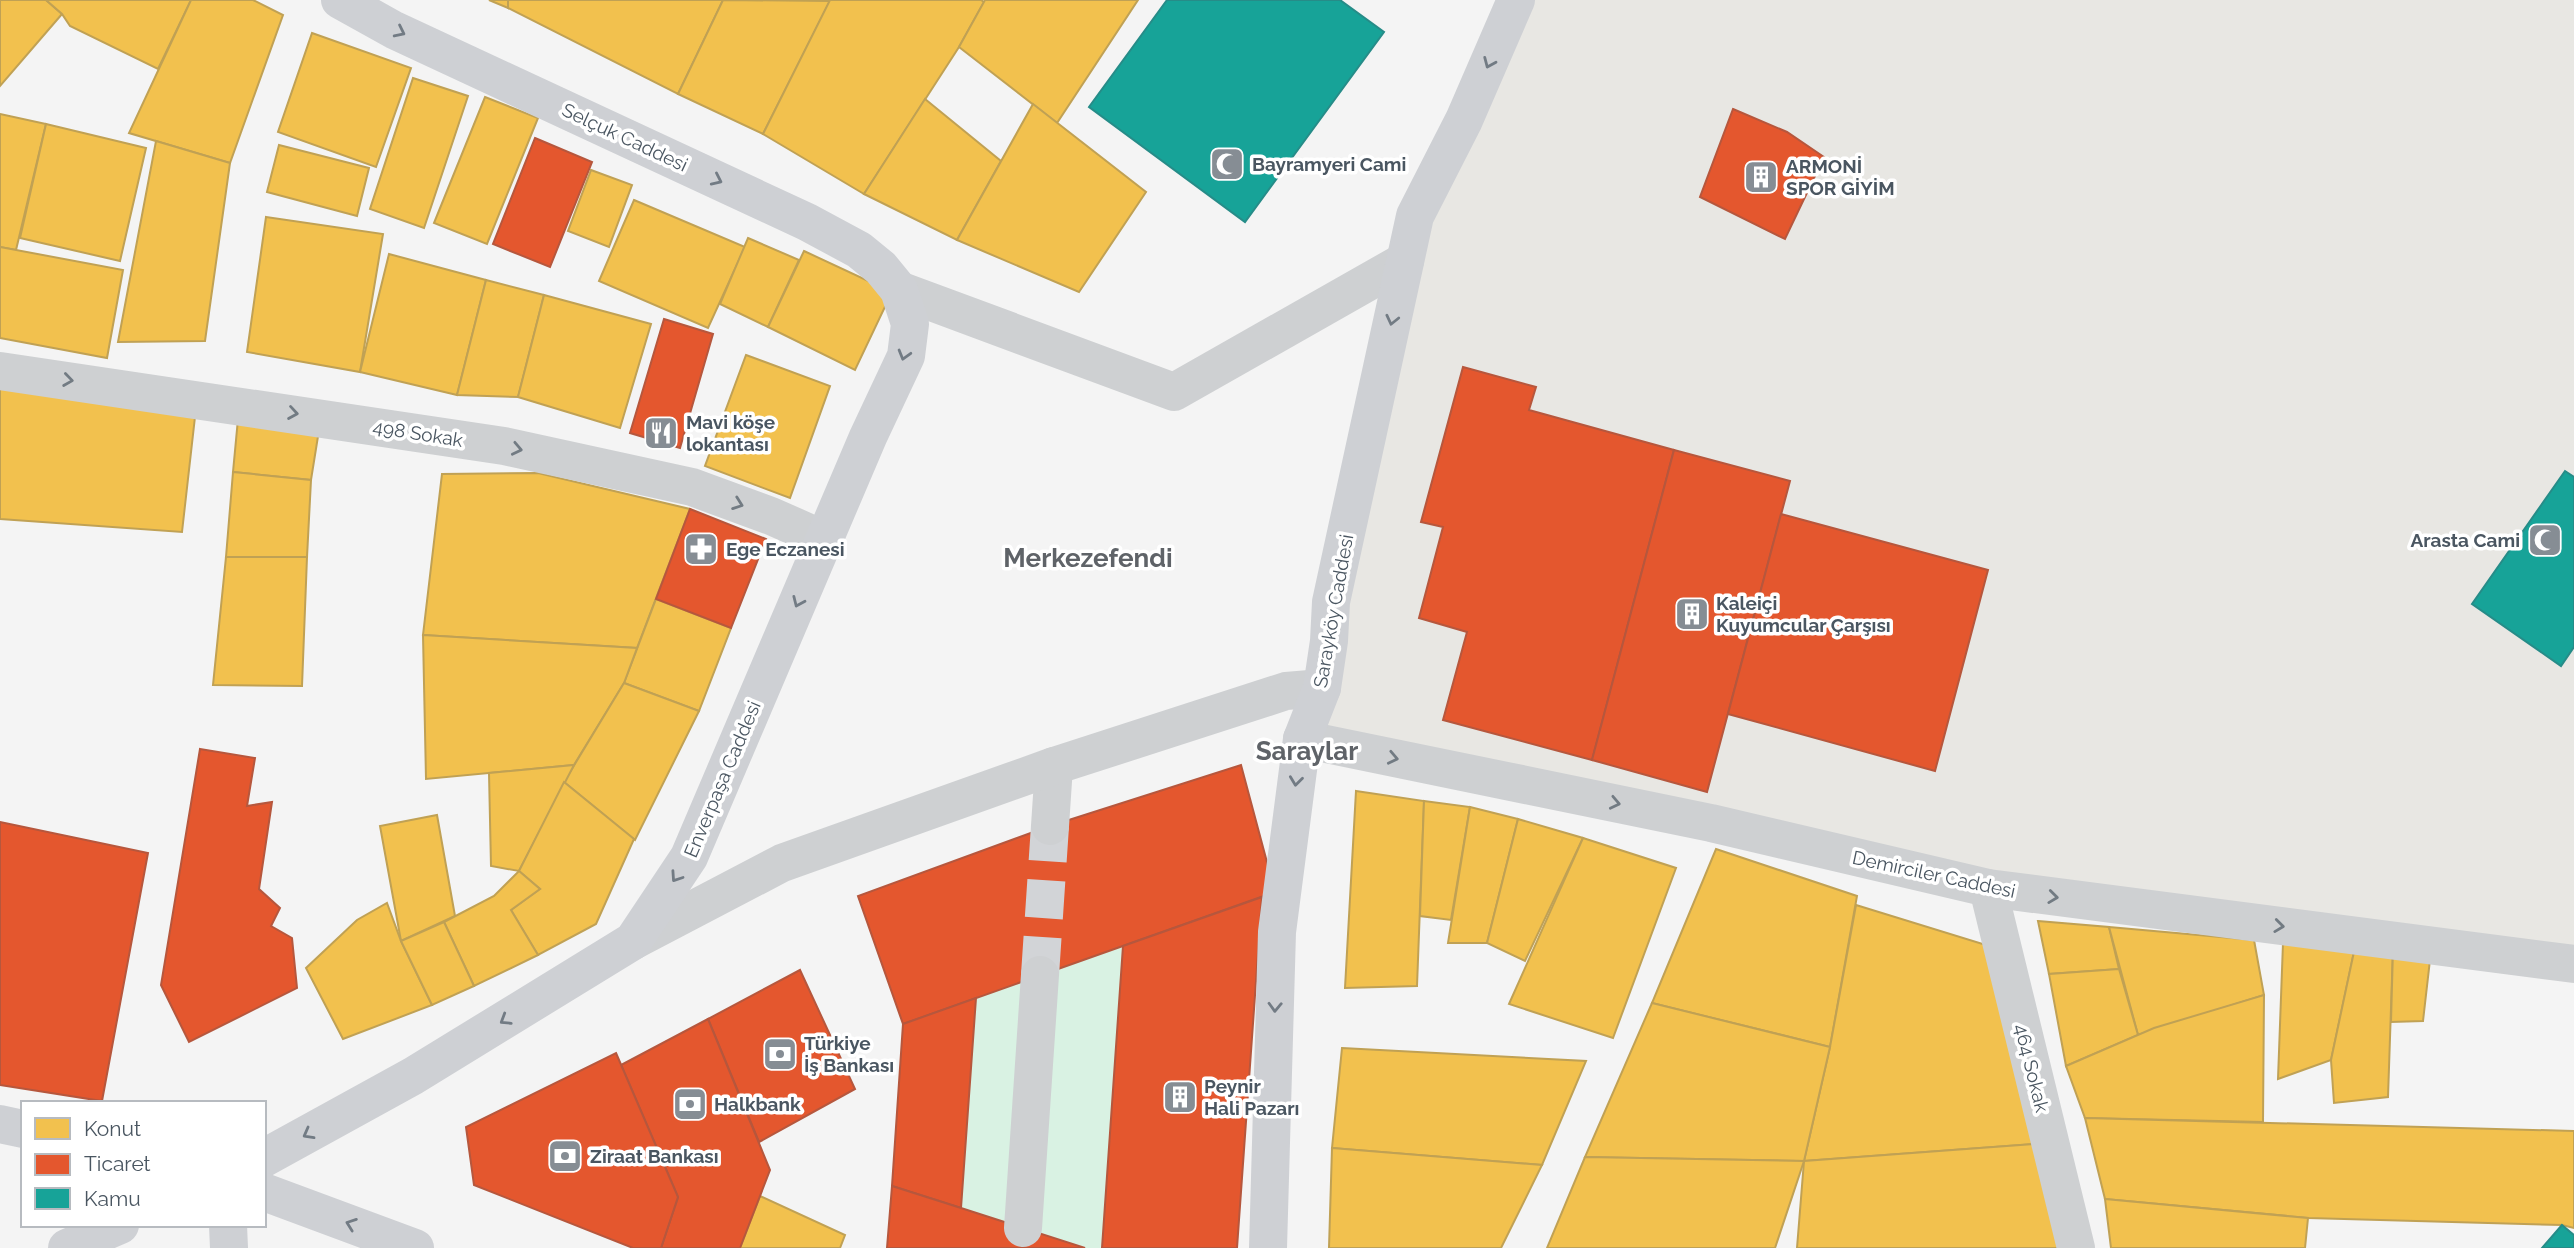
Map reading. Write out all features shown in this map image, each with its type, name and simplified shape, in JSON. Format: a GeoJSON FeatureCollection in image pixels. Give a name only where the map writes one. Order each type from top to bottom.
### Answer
{"type":"FeatureCollection","features":[{"type":"Feature","properties":{"kind":"street","name":"Selçuk Caddesi"},"geometry":{"type":"LineString","coordinates":[[340,0],[394,30],[807,222],[859,250],[881,268],[899,290]]}},
{"type":"Feature","properties":{"kind":"street","name":"Sarayköy Caddesi"},"geometry":{"type":"LineString","coordinates":[[1268,1248],[1277,932],[1302,739],[1322,688],[1331,602],[1415,216],[1464,120],[1516,0]]}},
{"type":"Feature","properties":{"kind":"street"},"geometry":{"type":"LineString","coordinates":[[899,290],[1174,392],[1405,261]]}},
{"type":"Feature","properties":{"kind":"street","name":"Enverpaşa Caddesi"},"geometry":{"type":"LineString","coordinates":[[266,1157],[413,1076],[633,941],[690,857],[906,356],[910,324],[899,290]]}},
{"type":"Feature","properties":{"kind":"street","name":"498 Sokak"},"geometry":{"type":"LineString","coordinates":[[0,371],[504,446],[692,487],[771,516],[825,540]]}},
{"type":"Feature","properties":{"kind":"street"},"geometry":{"type":"LineString","coordinates":[[633,941],[782,863],[1054,766],[1286,691],[1322,688]]}},
{"type":"Feature","properties":{"kind":"street","name":"Demirciler Caddesi"},"geometry":{"type":"LineString","coordinates":[[1302,739],[1712,823],[1988,888],[2574,964]]}},
{"type":"Feature","properties":{"kind":"street"},"geometry":{"type":"LineString","coordinates":[[1050,826],[1054,766]]}},
{"type":"Feature","properties":{"kind":"street","name":"464 Sokak"},"geometry":{"type":"LineString","coordinates":[[1988,888],[2076,1248]]}},
{"type":"Feature","properties":{"kind":"street"},"geometry":{"type":"LineString","coordinates":[[1023,1228],[1040,975]]}},
{"type":"Feature","properties":{"kind":"street"},"geometry":{"type":"LineString","coordinates":[[0,1124],[21,1129]]}},
{"type":"Feature","properties":{"kind":"street"},"geometry":{"type":"LineString","coordinates":[[266,1193],[415,1248]]}},
{"type":"Feature","properties":{"kind":"street"},"geometry":{"type":"LineString","coordinates":[[67,1248],[115,1227]]}},
{"type":"Feature","properties":{"kind":"street"},"geometry":{"type":"LineString","coordinates":[[228,1227],[229,1248]]}},
{"type":"Feature","properties":{"kind":"shaded area"},"geometry":{"type":"Polygon","coordinates":[[[1514,0],[2574,0],[2574,964],[1988,888],[1302,739],[1415,216],[1514,0]]]}},
{"type":"Feature","properties":{"kind":"green space"},"geometry":{"type":"Polygon","coordinates":[[[1123,946],[1102,1248],[1085,1248],[961,1208],[976,998],[1123,946]]]}},
{"type":"Feature","properties":{"kind":"building: Konut"},"geometry":{"type":"Polygon","coordinates":[[[0,0],[46,0],[62,14],[0,86],[0,0]]]}},
{"type":"Feature","properties":{"kind":"building: Konut"},"geometry":{"type":"Polygon","coordinates":[[[46,0],[191,0],[158,69],[70,26],[62,14],[46,0]]]}},
{"type":"Feature","properties":{"kind":"building: Konut"},"geometry":{"type":"Polygon","coordinates":[[[191,0],[253,0],[283,15],[230,163],[129,133],[191,0]]]}},
{"type":"Feature","properties":{"kind":"building: Konut"},"geometry":{"type":"Polygon","coordinates":[[[489,0],[508,0],[508,8],[489,0]]]}},
{"type":"Feature","properties":{"kind":"building: Konut"},"geometry":{"type":"Polygon","coordinates":[[[508,0],[723,0],[678,94],[508,8],[508,0]]]}},
{"type":"Feature","properties":{"kind":"building: Konut"},"geometry":{"type":"Polygon","coordinates":[[[723,0],[830,1],[763,134],[678,94],[723,0]]]}},
{"type":"Feature","properties":{"kind":"building: Konut"},"geometry":{"type":"Polygon","coordinates":[[[830,0],[984,2],[959,47],[864,194],[763,134],[830,0]]]}},
{"type":"Feature","properties":{"kind":"building: Konut"},"geometry":{"type":"Polygon","coordinates":[[[985,0],[1138,0],[1057,123],[959,47],[985,0]]]}},
{"type":"Feature","properties":{"kind":"building: Konut"},"geometry":{"type":"Polygon","coordinates":[[[312,33],[411,68],[376,167],[278,132],[312,33]]]}},
{"type":"Feature","properties":{"kind":"building: Konut"},"geometry":{"type":"Polygon","coordinates":[[[413,78],[468,96],[424,228],[370,209],[413,78]]]}},
{"type":"Feature","properties":{"kind":"building: Konut"},"geometry":{"type":"Polygon","coordinates":[[[485,97],[538,118],[487,244],[434,223],[485,97]]]}},
{"type":"Feature","properties":{"kind":"building: Konut"},"geometry":{"type":"Polygon","coordinates":[[[925,99],[1001,161],[957,240],[864,194],[925,99]]]}},
{"type":"Feature","properties":{"kind":"building: Konut"},"geometry":{"type":"Polygon","coordinates":[[[1033,104],[1146,192],[1079,292],[957,240],[1033,104]]]}},
{"type":"Feature","properties":{"kind":"building: Konut"},"geometry":{"type":"Polygon","coordinates":[[[0,114],[46,124],[16,250],[0,247],[0,114]]]}},
{"type":"Feature","properties":{"kind":"building: Konut"},"geometry":{"type":"Polygon","coordinates":[[[46,124],[146,148],[120,261],[20,238],[46,124]]]}},
{"type":"Feature","properties":{"kind":"building: Konut"},"geometry":{"type":"Polygon","coordinates":[[[156,141],[230,163],[205,341],[118,342],[156,141]]]}},
{"type":"Feature","properties":{"kind":"building: Konut"},"geometry":{"type":"Polygon","coordinates":[[[279,145],[369,168],[357,216],[267,192],[279,145]]]}},
{"type":"Feature","properties":{"kind":"building: Konut"},"geometry":{"type":"Polygon","coordinates":[[[591,170],[632,185],[609,247],[568,231],[591,170]]]}},
{"type":"Feature","properties":{"kind":"building: Konut"},"geometry":{"type":"Polygon","coordinates":[[[634,200],[745,247],[708,328],[599,281],[634,200]]]}},
{"type":"Feature","properties":{"kind":"building: Konut"},"geometry":{"type":"Polygon","coordinates":[[[266,217],[383,234],[360,372],[247,352],[266,217]]]}},
{"type":"Feature","properties":{"kind":"building: Konut"},"geometry":{"type":"Polygon","coordinates":[[[748,238],[799,260],[768,327],[720,304],[748,238]]]}},
{"type":"Feature","properties":{"kind":"building: Konut"},"geometry":{"type":"Polygon","coordinates":[[[0,247],[123,270],[107,358],[0,338],[0,247]]]}},
{"type":"Feature","properties":{"kind":"building: Konut"},"geometry":{"type":"Polygon","coordinates":[[[804,251],[892,292],[855,370],[768,327],[804,251]]]}},
{"type":"Feature","properties":{"kind":"building: Konut"},"geometry":{"type":"Polygon","coordinates":[[[389,254],[486,280],[457,395],[360,372],[389,254]]]}},
{"type":"Feature","properties":{"kind":"building: Konut"},"geometry":{"type":"Polygon","coordinates":[[[486,280],[544,295],[518,397],[457,395],[486,280]]]}},
{"type":"Feature","properties":{"kind":"building: Konut"},"geometry":{"type":"Polygon","coordinates":[[[544,295],[651,324],[620,428],[518,397],[544,295]]]}},
{"type":"Feature","properties":{"kind":"building: Konut"},"geometry":{"type":"Polygon","coordinates":[[[746,355],[830,386],[790,498],[705,466],[746,355]]]}},
{"type":"Feature","properties":{"kind":"building: Konut"},"geometry":{"type":"Polygon","coordinates":[[[0,388],[196,408],[182,532],[0,519],[0,388]]]}},
{"type":"Feature","properties":{"kind":"building: Konut"},"geometry":{"type":"Polygon","coordinates":[[[238,419],[319,430],[311,480],[233,472],[238,419]]]}},
{"type":"Feature","properties":{"kind":"building: Konut"},"geometry":{"type":"Polygon","coordinates":[[[233,472],[311,480],[307,557],[226,557],[233,472]]]}},
{"type":"Feature","properties":{"kind":"building: Konut"},"geometry":{"type":"Polygon","coordinates":[[[538,473],[690,509],[637,648],[423,635],[442,474],[538,473]]]}},
{"type":"Feature","properties":{"kind":"building: Konut"},"geometry":{"type":"Polygon","coordinates":[[[226,557],[307,557],[302,686],[213,685],[226,557]]]}},
{"type":"Feature","properties":{"kind":"building: Konut"},"geometry":{"type":"Polygon","coordinates":[[[656,599],[731,628],[699,711],[624,683],[656,599]]]}},
{"type":"Feature","properties":{"kind":"building: Konut"},"geometry":{"type":"Polygon","coordinates":[[[423,635],[637,648],[624,683],[574,765],[426,779],[423,635]]]}},
{"type":"Feature","properties":{"kind":"building: Konut"},"geometry":{"type":"Polygon","coordinates":[[[624,683],[699,711],[635,840],[564,782],[624,683]]]}},
{"type":"Feature","properties":{"kind":"building: Konut"},"geometry":{"type":"Polygon","coordinates":[[[574,765],[519,871],[491,866],[489,773],[574,765]]]}},
{"type":"Feature","properties":{"kind":"building: Konut"},"geometry":{"type":"Polygon","coordinates":[[[564,782],[634,839],[596,924],[538,955],[511,910],[540,889],[519,871],[564,782]]]}},
{"type":"Feature","properties":{"kind":"building: Konut"},"geometry":{"type":"Polygon","coordinates":[[[1356,791],[1424,801],[1417,986],[1345,988],[1356,791]]]}},
{"type":"Feature","properties":{"kind":"building: Konut"},"geometry":{"type":"Polygon","coordinates":[[[1424,801],[1470,807],[1451,920],[1420,916],[1424,801]]]}},
{"type":"Feature","properties":{"kind":"building: Konut"},"geometry":{"type":"Polygon","coordinates":[[[1470,807],[1518,819],[1487,943],[1448,943],[1470,807]]]}},
{"type":"Feature","properties":{"kind":"building: Konut"},"geometry":{"type":"Polygon","coordinates":[[[437,815],[455,916],[401,941],[380,826],[437,815]]]}},
{"type":"Feature","properties":{"kind":"building: Konut"},"geometry":{"type":"Polygon","coordinates":[[[1518,819],[1583,838],[1525,961],[1487,943],[1518,819]]]}},
{"type":"Feature","properties":{"kind":"building: Konut"},"geometry":{"type":"Polygon","coordinates":[[[1583,838],[1676,868],[1613,1038],[1509,1004],[1583,838]]]}},
{"type":"Feature","properties":{"kind":"building: Konut"},"geometry":{"type":"Polygon","coordinates":[[[1716,849],[1857,896],[1830,1047],[1652,1003],[1716,849]]]}},
{"type":"Feature","properties":{"kind":"building: Konut"},"geometry":{"type":"Polygon","coordinates":[[[519,871],[540,889],[511,910],[538,955],[474,986],[444,922],[494,896],[519,871]]]}},
{"type":"Feature","properties":{"kind":"building: Konut"},"geometry":{"type":"Polygon","coordinates":[[[387,903],[401,941],[432,1005],[343,1039],[306,968],[357,920],[387,903]]]}},
{"type":"Feature","properties":{"kind":"building: Konut"},"geometry":{"type":"Polygon","coordinates":[[[1856,905],[1999,949],[2035,1144],[1804,1161],[1830,1047],[1856,905]]]}},
{"type":"Feature","properties":{"kind":"building: Konut"},"geometry":{"type":"Polygon","coordinates":[[[2038,921],[2109,927],[2119,969],[2049,974],[2038,921]]]}},
{"type":"Feature","properties":{"kind":"building: Konut"},"geometry":{"type":"Polygon","coordinates":[[[444,922],[474,986],[432,1005],[401,941],[444,922]]]}},
{"type":"Feature","properties":{"kind":"building: Konut"},"geometry":{"type":"Polygon","coordinates":[[[2109,927],[2254,940],[2264,995],[2138,1035],[2109,927]]]}},
{"type":"Feature","properties":{"kind":"building: Konut"},"geometry":{"type":"Polygon","coordinates":[[[2283,943],[2355,947],[2331,1060],[2278,1079],[2283,943]]]}},
{"type":"Feature","properties":{"kind":"building: Konut"},"geometry":{"type":"Polygon","coordinates":[[[2355,947],[2393,949],[2388,1097],[2334,1103],[2331,1060],[2355,947]]]}},
{"type":"Feature","properties":{"kind":"building: Konut"},"geometry":{"type":"Polygon","coordinates":[[[2393,949],[2431,951],[2423,1021],[2391,1022],[2393,949]]]}},
{"type":"Feature","properties":{"kind":"building: Konut"},"geometry":{"type":"Polygon","coordinates":[[[2119,969],[2138,1035],[2066,1066],[2049,974],[2119,969]]]}},
{"type":"Feature","properties":{"kind":"building: Konut"},"geometry":{"type":"Polygon","coordinates":[[[2264,995],[2263,1122],[2085,1118],[2066,1066],[2154,1028],[2264,995]]]}},
{"type":"Feature","properties":{"kind":"building: Konut"},"geometry":{"type":"Polygon","coordinates":[[[1652,1003],[1830,1047],[1804,1161],[1585,1157],[1652,1003]]]}},
{"type":"Feature","properties":{"kind":"building: Konut"},"geometry":{"type":"Polygon","coordinates":[[[1342,1048],[1586,1061],[1542,1165],[1332,1148],[1342,1048]]]}},
{"type":"Feature","properties":{"kind":"building: Konut"},"geometry":{"type":"Polygon","coordinates":[[[2085,1118],[2574,1131],[2574,1228],[2562,1225],[2308,1218],[2105,1199],[2085,1118]]]}},
{"type":"Feature","properties":{"kind":"building: Konut"},"geometry":{"type":"Polygon","coordinates":[[[2035,1144],[2060,1248],[1797,1248],[1804,1161],[2035,1144]]]}},
{"type":"Feature","properties":{"kind":"building: Konut"},"geometry":{"type":"Polygon","coordinates":[[[1332,1148],[1542,1165],[1501,1248],[1329,1248],[1332,1148]]]}},
{"type":"Feature","properties":{"kind":"building: Konut"},"geometry":{"type":"Polygon","coordinates":[[[1585,1157],[1804,1161],[1775,1248],[1547,1248],[1585,1157]]]}},
{"type":"Feature","properties":{"kind":"building: Konut"},"geometry":{"type":"Polygon","coordinates":[[[760,1196],[845,1235],[840,1248],[740,1248],[760,1196]]]}},
{"type":"Feature","properties":{"kind":"building: Konut"},"geometry":{"type":"Polygon","coordinates":[[[2105,1199],[2308,1218],[2305,1248],[2111,1248],[2105,1199]]]}},
{"type":"Feature","properties":{"kind":"building: Ticaret","name":"ARMONİ SPOR GİYİM"},"geometry":{"type":"Polygon","coordinates":[[[1733,109],[1787,132],[1824,157],[1785,239],[1700,197],[1733,109]]]}},
{"type":"Feature","properties":{"kind":"building: Ticaret"},"geometry":{"type":"Polygon","coordinates":[[[535,138],[592,162],[550,267],[493,244],[535,138]]]}},
{"type":"Feature","properties":{"kind":"building: Ticaret"},"geometry":{"type":"Polygon","coordinates":[[[664,319],[713,334],[680,448],[630,433],[664,319]]]}},
{"type":"Feature","properties":{"kind":"building: Ticaret"},"geometry":{"type":"Polygon","coordinates":[[[1463,367],[1536,387],[1529,410],[1674,450],[1592,760],[1443,720],[1467,632],[1419,618],[1443,527],[1421,522],[1463,367]]]}},
{"type":"Feature","properties":{"kind":"building: Ticaret","name":"Kaleiçi Kuyumcular Çarşısı"},"geometry":{"type":"Polygon","coordinates":[[[1674,450],[1790,481],[1707,792],[1592,760],[1674,450]]]}},
{"type":"Feature","properties":{"kind":"building: Ticaret"},"geometry":{"type":"Polygon","coordinates":[[[690,509],[766,539],[731,628],[656,599],[690,509]]]}},
{"type":"Feature","properties":{"kind":"building: Ticaret"},"geometry":{"type":"Polygon","coordinates":[[[1781,514],[1988,570],[1935,771],[1728,714],[1781,514]]]}},
{"type":"Feature","properties":{"kind":"building: Ticaret"},"geometry":{"type":"Polygon","coordinates":[[[200,749],[255,758],[247,806],[272,802],[259,889],[280,908],[271,926],[292,938],[297,988],[189,1042],[161,985],[200,749]]]}},
{"type":"Feature","properties":{"kind":"building: Ticaret"},"geometry":{"type":"Polygon","coordinates":[[[1241,765],[1275,892],[903,1024],[858,896],[1050,826],[1241,765]]]}},
{"type":"Feature","properties":{"kind":"building: Ticaret"},"geometry":{"type":"Polygon","coordinates":[[[0,822],[148,853],[102,1101],[0,1085],[0,822]]]}},
{"type":"Feature","properties":{"kind":"building: Ticaret","name":"Peynir Hali Pazarı"},"geometry":{"type":"Polygon","coordinates":[[[1262,897],[1237,1248],[1102,1248],[1123,946],[1262,897]]]}},
{"type":"Feature","properties":{"kind":"building: Ticaret","name":"Türkiye İş Bankası"},"geometry":{"type":"Polygon","coordinates":[[[800,970],[855,1089],[759,1142],[708,1019],[800,970]]]}},
{"type":"Feature","properties":{"kind":"building: Ticaret"},"geometry":{"type":"Polygon","coordinates":[[[976,998],[961,1208],[892,1186],[903,1024],[976,998]]]}},
{"type":"Feature","properties":{"kind":"building: Ticaret","name":"Halkbank"},"geometry":{"type":"Polygon","coordinates":[[[708,1019],[770,1170],[740,1248],[661,1248],[678,1197],[621,1065],[708,1019]]]}},
{"type":"Feature","properties":{"kind":"building: Ticaret","name":"Ziraat Bankası"},"geometry":{"type":"Polygon","coordinates":[[[616,1053],[678,1197],[661,1248],[633,1248],[474,1185],[466,1127],[616,1053]]]}},
{"type":"Feature","properties":{"kind":"building: Ticaret"},"geometry":{"type":"Polygon","coordinates":[[[892,1186],[961,1208],[1085,1248],[887,1248],[892,1186]]]}},
{"type":"Feature","properties":{"kind":"building: Kamu","name":"Bayramyeri Cami"},"geometry":{"type":"Polygon","coordinates":[[[1167,0],[1340,0],[1384,32],[1245,222],[1089,107],[1167,0]]]}},
{"type":"Feature","properties":{"kind":"building: Kamu","name":"Arasta Cami"},"geometry":{"type":"Polygon","coordinates":[[[2565,471],[2574,477],[2574,647],[2561,666],[2472,604],[2565,471]]]}},
{"type":"Feature","properties":{"kind":"building: Kamu"},"geometry":{"type":"Polygon","coordinates":[[[2562,1225],[2574,1235],[2574,1248],[2542,1248],[2562,1225]]]}},
{"type":"Feature","properties":{"kind":"tunnel"},"geometry":{"type":"LineString","coordinates":[[1040,975],[1050,826]]}},
{"type":"Feature","properties":{"kind":"place","name":"Bayramyeri Cami"},"geometry":{"type":"Point","coordinates":[1227,164]}},
{"type":"Feature","properties":{"kind":"place","name":"ARMONİ SPOR GİYİM"},"geometry":{"type":"Point","coordinates":[1761,177]}},
{"type":"Feature","properties":{"kind":"place","name":"Mavi köşe lokantası"},"geometry":{"type":"Point","coordinates":[661,433]}},
{"type":"Feature","properties":{"kind":"place","name":"Arasta Cami"},"geometry":{"type":"Point","coordinates":[2545,540]}},
{"type":"Feature","properties":{"kind":"place","name":"Ege Eczanesi"},"geometry":{"type":"Point","coordinates":[701,549]}},
{"type":"Feature","properties":{"kind":"place","name":"Kaleiçi Kuyumcular Çarşısı"},"geometry":{"type":"Point","coordinates":[1692,614]}},
{"type":"Feature","properties":{"kind":"place","name":"Türkiye İş Bankası"},"geometry":{"type":"Point","coordinates":[780,1054]}},
{"type":"Feature","properties":{"kind":"place","name":"Peynir Hali Pazarı"},"geometry":{"type":"Point","coordinates":[1180,1097]}},
{"type":"Feature","properties":{"kind":"place","name":"Halkbank"},"geometry":{"type":"Point","coordinates":[690,1104]}},
{"type":"Feature","properties":{"kind":"place","name":"Ziraat Bankası"},"geometry":{"type":"Point","coordinates":[565,1156]}},
{"type":"Feature","properties":{"kind":"district","name":"Merkezefendi"},"geometry":{"type":"Point","coordinates":[1088,558]}},
{"type":"Feature","properties":{"kind":"district","name":"Saraylar"},"geometry":{"type":"Point","coordinates":[1307,751]}}]}
